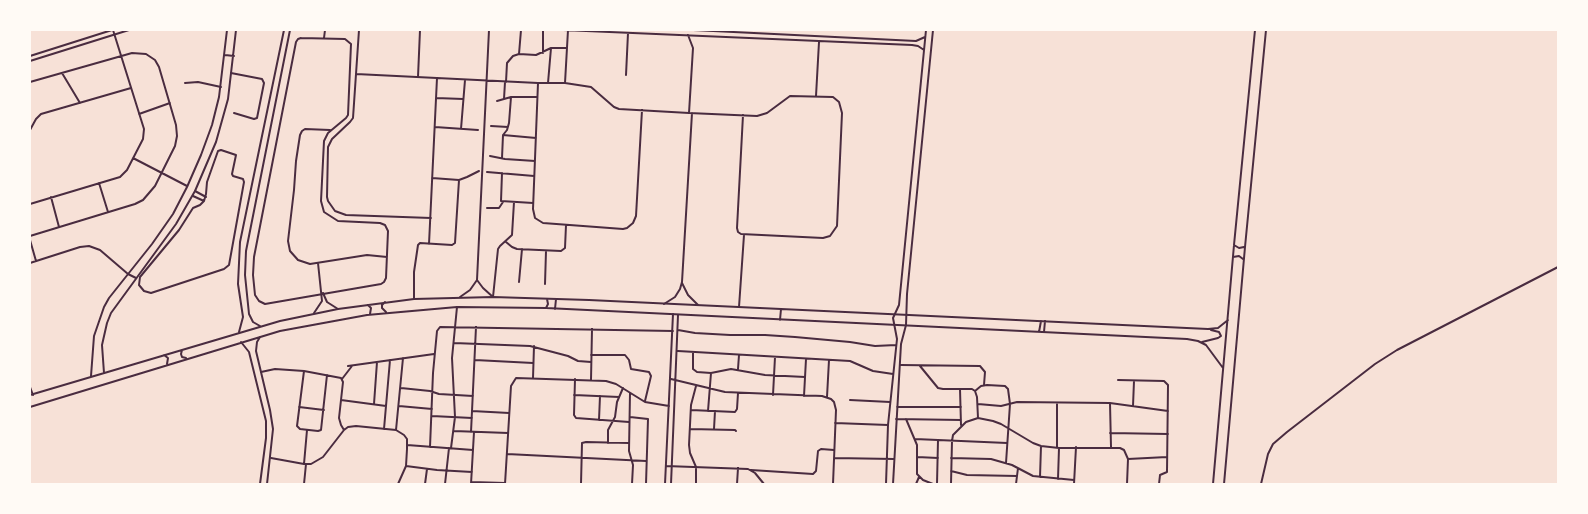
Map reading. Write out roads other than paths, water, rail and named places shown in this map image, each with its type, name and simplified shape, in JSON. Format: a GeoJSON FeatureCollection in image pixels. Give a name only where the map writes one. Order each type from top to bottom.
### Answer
{"type":"FeatureCollection","features":[{"type":"Feature","properties":{"kind":"street"},"geometry":{"type":"LineString","coordinates":[[30,56],[112,30],[115,35],[144,128],[144,136],[127,170],[122,175],[30,204]]}},
{"type":"Feature","properties":{"kind":"street"},"geometry":{"type":"LineString","coordinates":[[30,61],[130,30]]}},
{"type":"Feature","properties":{"kind":"street"},"geometry":{"type":"LineString","coordinates":[[92,376],[93,346],[100,316],[109,298],[152,244],[173,214],[188,187],[211,130],[221,87],[227,30]]}},
{"type":"Feature","properties":{"kind":"street"},"geometry":{"type":"LineString","coordinates":[[104,373],[102,345],[107,323],[116,305],[173,229],[193,196],[220,130],[228,99],[236,30]]}},
{"type":"Feature","properties":{"kind":"street"},"geometry":{"type":"LineString","coordinates":[[239,332],[243,317],[238,284],[240,242],[284,30]]}},
{"type":"Feature","properties":{"kind":"street"},"geometry":{"type":"LineString","coordinates":[[261,326],[253,322],[249,314],[245,281],[246,251],[290,30]]}},
{"type":"Feature","properties":{"kind":"street"},"geometry":{"type":"LineString","coordinates":[[324,38],[325,30]]}},
{"type":"Feature","properties":{"kind":"street"},"geometry":{"type":"LineString","coordinates":[[359,30],[353,118],[332,139],[328,147],[328,201],[335,210],[346,215],[430,218]]}},
{"type":"Feature","properties":{"kind":"street"},"geometry":{"type":"LineString","coordinates":[[418,77],[420,30]]}},
{"type":"Feature","properties":{"kind":"street"},"geometry":{"type":"LineString","coordinates":[[460,297],[470,290],[477,280],[489,30]]}},
{"type":"Feature","properties":{"kind":"street"},"geometry":{"type":"LineString","coordinates":[[519,54],[521,30]]}},
{"type":"Feature","properties":{"kind":"street"},"geometry":{"type":"LineString","coordinates":[[542,53],[543,30]]}},
{"type":"Feature","properties":{"kind":"street"},"geometry":{"type":"LineString","coordinates":[[563,30],[916,46],[924,50]]}},
{"type":"Feature","properties":{"kind":"street"},"geometry":{"type":"LineString","coordinates":[[565,83],[568,30]]}},
{"type":"Feature","properties":{"kind":"street"},"geometry":{"type":"LineString","coordinates":[[693,30],[916,41],[925,37]]}},
{"type":"Feature","properties":{"kind":"street"},"geometry":{"type":"LineString","coordinates":[[886,484],[888,425],[896,345],[893,320],[894,314],[899,308],[926,30]]}},
{"type":"Feature","properties":{"kind":"street"},"geometry":{"type":"LineString","coordinates":[[893,484],[900,364],[902,342],[906,326],[933,30]]}},
{"type":"Feature","properties":{"kind":"street"},"geometry":{"type":"LineString","coordinates":[[1213,484],[1255,30]]}},
{"type":"Feature","properties":{"kind":"street"},"geometry":{"type":"LineString","coordinates":[[1224,484],[1243,259],[1266,30]]}},
{"type":"Feature","properties":{"kind":"street"},"geometry":{"type":"LineString","coordinates":[[626,75],[628,33]]}},
{"type":"Feature","properties":{"kind":"street"},"geometry":{"type":"LineString","coordinates":[[664,304],[675,297],[682,282],[691,113],[692,48],[688,36]]}},
{"type":"Feature","properties":{"kind":"street"},"geometry":{"type":"LineString","coordinates":[[301,38],[324,38],[345,39],[350,42],[352,47],[348,114],[346,118],[331,130],[324,141],[321,199],[322,209],[338,221],[384,224],[388,231],[386,278],[382,283],[265,304],[259,301],[255,295],[253,275],[254,257],[297,40],[301,38]]}},
{"type":"Feature","properties":{"kind":"street"},"geometry":{"type":"LineString","coordinates":[[851,43],[852,38]]}},
{"type":"Feature","properties":{"kind":"street"},"geometry":{"type":"LineString","coordinates":[[816,96],[819,42]]}},
{"type":"Feature","properties":{"kind":"street"},"geometry":{"type":"LineString","coordinates":[[548,83],[551,48]]}},
{"type":"Feature","properties":{"kind":"street"},"geometry":{"type":"LineString","coordinates":[[504,99],[508,60],[519,54],[536,54],[542,53],[551,48],[567,48]]}},
{"type":"Feature","properties":{"kind":"street"},"geometry":{"type":"LineString","coordinates":[[30,82],[121,56],[140,53],[153,58],[159,67],[176,125],[177,138],[175,146],[162,173],[153,189],[143,200],[135,204],[30,236]]}},
{"type":"Feature","properties":{"kind":"street"},"geometry":{"type":"LineString","coordinates":[[225,55],[234,56]]}},
{"type":"Feature","properties":{"kind":"street"},"geometry":{"type":"LineString","coordinates":[[62,73],[72,92],[80,103]]}},
{"type":"Feature","properties":{"kind":"street"},"geometry":{"type":"LineString","coordinates":[[231,73],[262,80],[264,83],[257,118],[254,119],[234,113]]}},
{"type":"Feature","properties":{"kind":"street"},"geometry":{"type":"LineString","coordinates":[[356,74],[505,82],[565,83],[591,87],[617,108],[691,113],[743,115],[757,116],[764,114],[790,96],[833,97],[839,102],[842,109],[836,230],[830,236],[823,238],[740,233],[737,228],[743,115]]}},
{"type":"Feature","properties":{"kind":"street"},"geometry":{"type":"LineString","coordinates":[[274,77],[280,79]]}},
{"type":"Feature","properties":{"kind":"street"},"geometry":{"type":"LineString","coordinates":[[429,244],[437,78]]}},
{"type":"Feature","properties":{"kind":"street"},"geometry":{"type":"LineString","coordinates":[[461,129],[465,80]]}},
{"type":"Feature","properties":{"kind":"street"},"geometry":{"type":"LineString","coordinates":[[185,84],[198,82],[221,87]]}},
{"type":"Feature","properties":{"kind":"street"},"geometry":{"type":"LineString","coordinates":[[538,83],[533,203],[534,215],[540,222],[623,229],[633,223],[636,216],[642,110]]}},
{"type":"Feature","properties":{"kind":"street"},"geometry":{"type":"LineString","coordinates":[[30,130],[36,119],[41,114],[131,88]]}},
{"type":"Feature","properties":{"kind":"street"},"geometry":{"type":"LineString","coordinates":[[497,101],[511,97],[538,97]]}},
{"type":"Feature","properties":{"kind":"street"},"geometry":{"type":"LineString","coordinates":[[502,158],[503,135],[508,127],[511,97]]}},
{"type":"Feature","properties":{"kind":"street"},"geometry":{"type":"LineString","coordinates":[[436,98],[463,99]]}},
{"type":"Feature","properties":{"kind":"street"},"geometry":{"type":"LineString","coordinates":[[918,102],[926,103]]}},
{"type":"Feature","properties":{"kind":"street"},"geometry":{"type":"LineString","coordinates":[[139,114],[170,103]]}},
{"type":"Feature","properties":{"kind":"street"},"geometry":{"type":"LineString","coordinates":[[491,126],[508,127]]}},
{"type":"Feature","properties":{"kind":"street"},"geometry":{"type":"LineString","coordinates":[[435,127],[478,130]]}},
{"type":"Feature","properties":{"kind":"street"},"geometry":{"type":"LineString","coordinates":[[331,130],[305,130],[300,132],[288,241],[290,251],[298,260],[310,264],[370,255],[387,257]]}},
{"type":"Feature","properties":{"kind":"street"},"geometry":{"type":"LineString","coordinates":[[503,135],[536,138]]}},
{"type":"Feature","properties":{"kind":"street"},"geometry":{"type":"LineString","coordinates":[[221,150],[235,154],[236,156],[232,174],[233,176],[243,179],[244,182],[229,266],[151,293],[144,291],[140,285],[140,277],[179,230],[193,208],[200,205],[206,197],[207,182],[218,152],[221,150]]}},
{"type":"Feature","properties":{"kind":"street"},"geometry":{"type":"LineString","coordinates":[[490,156],[535,161]]}},
{"type":"Feature","properties":{"kind":"street"},"geometry":{"type":"LineString","coordinates":[[133,158],[188,187]]}},
{"type":"Feature","properties":{"kind":"street"},"geometry":{"type":"LineString","coordinates":[[432,178],[459,180],[479,171]]}},
{"type":"Feature","properties":{"kind":"street"},"geometry":{"type":"LineString","coordinates":[[487,172],[534,176]]}},
{"type":"Feature","properties":{"kind":"street"},"geometry":{"type":"LineString","coordinates":[[502,173],[501,200],[503,202]]}},
{"type":"Feature","properties":{"kind":"street"},"geometry":{"type":"LineString","coordinates":[[414,299],[414,272],[417,246],[420,243],[452,245],[455,243],[459,180]]}},
{"type":"Feature","properties":{"kind":"street"},"geometry":{"type":"LineString","coordinates":[[99,183],[108,212]]}},
{"type":"Feature","properties":{"kind":"street"},"geometry":{"type":"LineString","coordinates":[[195,191],[206,197]]}},
{"type":"Feature","properties":{"kind":"street"},"geometry":{"type":"LineString","coordinates":[[193,196],[204,201]]}},
{"type":"Feature","properties":{"kind":"street"},"geometry":{"type":"LineString","coordinates":[[51,197],[59,227]]}},
{"type":"Feature","properties":{"kind":"street"},"geometry":{"type":"LineString","coordinates":[[503,202],[533,203]]}},
{"type":"Feature","properties":{"kind":"street"},"geometry":{"type":"LineString","coordinates":[[487,208],[499,208],[503,202]]}},
{"type":"Feature","properties":{"kind":"street"},"geometry":{"type":"LineString","coordinates":[[493,297],[498,249],[512,234],[514,202]]}},
{"type":"Feature","properties":{"kind":"street"},"geometry":{"type":"LineString","coordinates":[[505,242],[513,248],[562,252],[564,250],[566,225]]}},
{"type":"Feature","properties":{"kind":"street"},"geometry":{"type":"LineString","coordinates":[[739,307],[744,234]]}},
{"type":"Feature","properties":{"kind":"street"},"geometry":{"type":"LineString","coordinates":[[30,240],[36,261]]}},
{"type":"Feature","properties":{"kind":"street"},"geometry":{"type":"LineString","coordinates":[[1234,245],[1239,248],[1245,247]]}},
{"type":"Feature","properties":{"kind":"street"},"geometry":{"type":"LineString","coordinates":[[30,263],[80,247],[89,246],[100,250],[128,274],[136,278]]}},
{"type":"Feature","properties":{"kind":"street"},"geometry":{"type":"LineString","coordinates":[[519,282],[522,249]]}},
{"type":"Feature","properties":{"kind":"street"},"geometry":{"type":"LineString","coordinates":[[544,284],[546,250]]}},
{"type":"Feature","properties":{"kind":"street"},"geometry":{"type":"LineString","coordinates":[[1233,257],[1239,256],[1243,259]]}},
{"type":"Feature","properties":{"kind":"street"},"geometry":{"type":"LineString","coordinates":[[314,313],[321,304],[322,294],[318,263]]}},
{"type":"Feature","properties":{"kind":"street"},"geometry":{"type":"LineString","coordinates":[[1261,484],[1268,454],[1273,444],[1375,364],[1397,350],[1558,267]]}},
{"type":"Feature","properties":{"kind":"street"},"geometry":{"type":"LineString","coordinates":[[477,280],[493,297]]}},
{"type":"Feature","properties":{"kind":"street"},"geometry":{"type":"LineString","coordinates":[[682,282],[688,295],[699,305]]}},
{"type":"Feature","properties":{"kind":"street"},"geometry":{"type":"LineString","coordinates":[[322,294],[327,302],[338,309]]}},
{"type":"Feature","properties":{"kind":"street"},"geometry":{"type":"LineString","coordinates":[[30,387],[31,395],[239,332],[314,313],[386,302],[460,297],[556,299],[1045,321],[1208,330],[1219,332],[1221,336],[1219,338],[1201,342]]}},
{"type":"Feature","properties":{"kind":"street"},"geometry":{"type":"LineString","coordinates":[[546,308],[548,304],[547,299]]}},
{"type":"Feature","properties":{"kind":"street"},"geometry":{"type":"LineString","coordinates":[[555,309],[556,299]]}},
{"type":"Feature","properties":{"kind":"street"},"geometry":{"type":"LineString","coordinates":[[386,302],[382,306],[383,311],[386,313]]}},
{"type":"Feature","properties":{"kind":"street"},"geometry":{"type":"LineString","coordinates":[[365,305],[368,305],[371,308],[371,312],[367,315]]}},
{"type":"Feature","properties":{"kind":"street"},"geometry":{"type":"LineString","coordinates":[[30,407],[261,336],[304,326],[367,315],[457,307],[546,308],[1187,339],[1201,342],[1208,347],[1223,368]]}},
{"type":"Feature","properties":{"kind":"street"},"geometry":{"type":"LineString","coordinates":[[445,484],[455,417],[452,365],[457,307]]}},
{"type":"Feature","properties":{"kind":"street"},"geometry":{"type":"LineString","coordinates":[[780,320],[781,309]]}},
{"type":"Feature","properties":{"kind":"street"},"geometry":{"type":"LineString","coordinates":[[665,484],[673,314]]}},
{"type":"Feature","properties":{"kind":"street"},"geometry":{"type":"LineString","coordinates":[[671,484],[678,351],[678,314]]}},
{"type":"Feature","properties":{"kind":"street"},"geometry":{"type":"LineString","coordinates":[[1208,330],[1221,326],[1228,320]]}},
{"type":"Feature","properties":{"kind":"street"},"geometry":{"type":"LineString","coordinates":[[1039,332],[1040,321]]}},
{"type":"Feature","properties":{"kind":"street"},"geometry":{"type":"LineString","coordinates":[[1044,332],[1045,321]]}},
{"type":"Feature","properties":{"kind":"street"},"geometry":{"type":"LineString","coordinates":[[430,446],[435,354],[438,329],[442,327],[673,331]]}},
{"type":"Feature","properties":{"kind":"street"},"geometry":{"type":"LineString","coordinates":[[476,327],[472,410],[472,483],[505,484],[512,383],[519,378],[574,379],[612,382],[645,402],[669,406]]}},
{"type":"Feature","properties":{"kind":"street"},"geometry":{"type":"LineString","coordinates":[[590,380],[592,330]]}},
{"type":"Feature","properties":{"kind":"street"},"geometry":{"type":"LineString","coordinates":[[678,330],[730,335],[795,337],[875,346],[896,345]]}},
{"type":"Feature","properties":{"kind":"street"},"geometry":{"type":"LineString","coordinates":[[261,336],[257,342],[256,351],[272,420],[271,458],[267,484]]}},
{"type":"Feature","properties":{"kind":"street"},"geometry":{"type":"LineString","coordinates":[[896,341],[902,342]]}},
{"type":"Feature","properties":{"kind":"street"},"geometry":{"type":"LineString","coordinates":[[241,342],[250,352],[264,412],[266,429],[260,484]]}},
{"type":"Feature","properties":{"kind":"street"},"geometry":{"type":"LineString","coordinates":[[454,343],[534,346],[568,356],[578,361],[591,362]]}},
{"type":"Feature","properties":{"kind":"street"},"geometry":{"type":"LineString","coordinates":[[533,378],[534,346]]}},
{"type":"Feature","properties":{"kind":"street"},"geometry":{"type":"LineString","coordinates":[[183,349],[181,354],[185,358],[188,358]]}},
{"type":"Feature","properties":{"kind":"street"},"geometry":{"type":"LineString","coordinates":[[678,351],[852,362],[867,369],[893,374]]}},
{"type":"Feature","properties":{"kind":"street"},"geometry":{"type":"LineString","coordinates":[[694,352],[693,369],[697,372],[712,373],[738,369],[756,374],[805,377]]}},
{"type":"Feature","properties":{"kind":"street"},"geometry":{"type":"LineString","coordinates":[[348,366],[435,354]]}},
{"type":"Feature","properties":{"kind":"street"},"geometry":{"type":"LineString","coordinates":[[591,354],[625,355],[629,360],[631,369],[649,372],[651,376],[645,402]]}},
{"type":"Feature","properties":{"kind":"street"},"geometry":{"type":"LineString","coordinates":[[164,355],[168,358],[167,365]]}},
{"type":"Feature","properties":{"kind":"street"},"geometry":{"type":"LineString","coordinates":[[738,369],[739,355]]}},
{"type":"Feature","properties":{"kind":"street"},"geometry":{"type":"LineString","coordinates":[[773,395],[775,357]]}},
{"type":"Feature","properties":{"kind":"street"},"geometry":{"type":"LineString","coordinates":[[396,430],[403,358]]}},
{"type":"Feature","properties":{"kind":"street"},"geometry":{"type":"LineString","coordinates":[[804,396],[806,359]]}},
{"type":"Feature","properties":{"kind":"street"},"geometry":{"type":"LineString","coordinates":[[384,429],[390,360]]}},
{"type":"Feature","properties":{"kind":"street"},"geometry":{"type":"LineString","coordinates":[[475,360],[533,363]]}},
{"type":"Feature","properties":{"kind":"street"},"geometry":{"type":"LineString","coordinates":[[827,397],[829,360]]}},
{"type":"Feature","properties":{"kind":"street"},"geometry":{"type":"LineString","coordinates":[[374,404],[377,362]]}},
{"type":"Feature","properties":{"kind":"street"},"geometry":{"type":"LineString","coordinates":[[900,364],[980,366],[985,372],[984,385]]}},
{"type":"Feature","properties":{"kind":"street"},"geometry":{"type":"LineString","coordinates":[[919,365],[933,384],[938,388],[972,389],[975,391],[977,393],[978,418]]}},
{"type":"Feature","properties":{"kind":"street"},"geometry":{"type":"LineString","coordinates":[[344,430],[339,420],[342,379],[352,366]]}},
{"type":"Feature","properties":{"kind":"street"},"geometry":{"type":"LineString","coordinates":[[255,373],[275,370],[304,371],[338,376],[342,379]]}},
{"type":"Feature","properties":{"kind":"street"},"geometry":{"type":"LineString","coordinates":[[304,371],[297,428],[308,430],[321,430],[327,375]]}},
{"type":"Feature","properties":{"kind":"street"},"geometry":{"type":"LineString","coordinates":[[708,411],[712,373]]}},
{"type":"Feature","properties":{"kind":"street"},"geometry":{"type":"LineString","coordinates":[[574,379],[575,417],[578,419],[629,422]]}},
{"type":"Feature","properties":{"kind":"street"},"geometry":{"type":"LineString","coordinates":[[670,379],[710,389],[738,393],[827,397],[834,402],[835,406],[833,484]]}},
{"type":"Feature","properties":{"kind":"street"},"geometry":{"type":"LineString","coordinates":[[1118,380],[1167,383],[1169,388],[1167,473],[1160,475],[1159,484]]}},
{"type":"Feature","properties":{"kind":"street"},"geometry":{"type":"LineString","coordinates":[[1133,406],[1134,380]]}},
{"type":"Feature","properties":{"kind":"street"},"geometry":{"type":"LineString","coordinates":[[975,391],[984,385],[1007,387],[1010,404],[1006,463]]}},
{"type":"Feature","properties":{"kind":"street"},"geometry":{"type":"LineString","coordinates":[[696,386],[691,410],[689,448],[696,466],[696,484]]}},
{"type":"Feature","properties":{"kind":"street"},"geometry":{"type":"LineString","coordinates":[[401,388],[433,391],[439,394],[473,396]]}},
{"type":"Feature","properties":{"kind":"street"},"geometry":{"type":"LineString","coordinates":[[608,443],[608,430],[613,421],[623,388]]}},
{"type":"Feature","properties":{"kind":"street"},"geometry":{"type":"LineString","coordinates":[[960,389],[961,425]]}},
{"type":"Feature","properties":{"kind":"street"},"geometry":{"type":"LineString","coordinates":[[630,393],[629,455],[634,465],[632,484]]}},
{"type":"Feature","properties":{"kind":"street"},"geometry":{"type":"LineString","coordinates":[[691,410],[735,412],[737,409],[738,393]]}},
{"type":"Feature","properties":{"kind":"street"},"geometry":{"type":"LineString","coordinates":[[574,395],[619,398]]}},
{"type":"Feature","properties":{"kind":"street"},"geometry":{"type":"LineString","coordinates":[[599,420],[600,396]]}},
{"type":"Feature","properties":{"kind":"street"},"geometry":{"type":"LineString","coordinates":[[341,400],[386,406]]}},
{"type":"Feature","properties":{"kind":"street"},"geometry":{"type":"LineString","coordinates":[[850,400],[890,402]]}},
{"type":"Feature","properties":{"kind":"street"},"geometry":{"type":"LineString","coordinates":[[978,404],[1001,406],[1017,402],[1110,403],[1168,411]]}},
{"type":"Feature","properties":{"kind":"street"},"geometry":{"type":"LineString","coordinates":[[1057,403],[1058,479]]}},
{"type":"Feature","properties":{"kind":"street"},"geometry":{"type":"LineString","coordinates":[[1110,403],[1111,447]]}},
{"type":"Feature","properties":{"kind":"street"},"geometry":{"type":"LineString","coordinates":[[399,406],[432,409]]}},
{"type":"Feature","properties":{"kind":"street"},"geometry":{"type":"LineString","coordinates":[[897,406],[961,407]]}},
{"type":"Feature","properties":{"kind":"street"},"geometry":{"type":"LineString","coordinates":[[299,407],[324,410]]}},
{"type":"Feature","properties":{"kind":"street"},"geometry":{"type":"LineString","coordinates":[[472,410],[509,413]]}},
{"type":"Feature","properties":{"kind":"street"},"geometry":{"type":"LineString","coordinates":[[714,429],[715,411]]}},
{"type":"Feature","properties":{"kind":"street"},"geometry":{"type":"LineString","coordinates":[[432,416],[472,418]]}},
{"type":"Feature","properties":{"kind":"street"},"geometry":{"type":"LineString","coordinates":[[630,417],[648,419],[646,484]]}},
{"type":"Feature","properties":{"kind":"street"},"geometry":{"type":"LineString","coordinates":[[951,484],[953,435],[961,425],[978,418],[993,421],[1040,446],[1058,448],[1120,448],[1124,450],[1128,459],[1127,484]]}},
{"type":"Feature","properties":{"kind":"street"},"geometry":{"type":"LineString","coordinates":[[896,419],[961,420]]}},
{"type":"Feature","properties":{"kind":"street"},"geometry":{"type":"LineString","coordinates":[[906,419],[917,445],[919,477],[916,484]]}},
{"type":"Feature","properties":{"kind":"street"},"geometry":{"type":"LineString","coordinates":[[835,423],[888,425]]}},
{"type":"Feature","properties":{"kind":"street"},"geometry":{"type":"LineString","coordinates":[[271,458],[305,464],[315,462],[323,457],[344,430],[356,426],[396,430],[407,439],[406,466],[398,484]]}},
{"type":"Feature","properties":{"kind":"street"},"geometry":{"type":"LineString","coordinates":[[690,429],[736,431]]}},
{"type":"Feature","properties":{"kind":"street"},"geometry":{"type":"LineString","coordinates":[[304,484],[308,430]]}},
{"type":"Feature","properties":{"kind":"street"},"geometry":{"type":"LineString","coordinates":[[454,431],[508,433]]}},
{"type":"Feature","properties":{"kind":"street"},"geometry":{"type":"LineString","coordinates":[[1110,433],[1168,434]]}},
{"type":"Feature","properties":{"kind":"street"},"geometry":{"type":"LineString","coordinates":[[915,439],[1007,443]]}},
{"type":"Feature","properties":{"kind":"street"},"geometry":{"type":"LineString","coordinates":[[937,484],[938,440]]}},
{"type":"Feature","properties":{"kind":"street"},"geometry":{"type":"LineString","coordinates":[[581,484],[581,445],[584,442],[629,443]]}},
{"type":"Feature","properties":{"kind":"street"},"geometry":{"type":"LineString","coordinates":[[407,445],[473,450]]}},
{"type":"Feature","properties":{"kind":"street"},"geometry":{"type":"LineString","coordinates":[[1040,446],[1040,477]]}},
{"type":"Feature","properties":{"kind":"street"},"geometry":{"type":"LineString","coordinates":[[1074,484],[1076,447]]}},
{"type":"Feature","properties":{"kind":"street"},"geometry":{"type":"LineString","coordinates":[[666,466],[738,468],[813,474],[816,471],[818,452],[821,449],[834,450]]}},
{"type":"Feature","properties":{"kind":"street"},"geometry":{"type":"LineString","coordinates":[[507,454],[646,461]]}},
{"type":"Feature","properties":{"kind":"street"},"geometry":{"type":"LineString","coordinates":[[917,457],[938,458]]}},
{"type":"Feature","properties":{"kind":"street"},"geometry":{"type":"LineString","coordinates":[[1128,459],[1168,457]]}},
{"type":"Feature","properties":{"kind":"street"},"geometry":{"type":"LineString","coordinates":[[834,458],[894,459]]}},
{"type":"Feature","properties":{"kind":"street"},"geometry":{"type":"LineString","coordinates":[[951,458],[984,458],[1006,463],[1027,474],[1040,477],[1074,480]]}},
{"type":"Feature","properties":{"kind":"street"},"geometry":{"type":"LineString","coordinates":[[406,466],[446,471],[472,472]]}},
{"type":"Feature","properties":{"kind":"street"},"geometry":{"type":"LineString","coordinates":[[737,484],[738,468]]}},
{"type":"Feature","properties":{"kind":"street"},"geometry":{"type":"LineString","coordinates":[[1016,484],[1018,468]]}},
{"type":"Feature","properties":{"kind":"street"},"geometry":{"type":"LineString","coordinates":[[425,484],[427,469]]}},
{"type":"Feature","properties":{"kind":"street"},"geometry":{"type":"LineString","coordinates":[[751,470],[764,484]]}},
{"type":"Feature","properties":{"kind":"street"},"geometry":{"type":"LineString","coordinates":[[951,471],[968,476],[1017,476]]}},
{"type":"Feature","properties":{"kind":"street"},"geometry":{"type":"LineString","coordinates":[[919,477],[933,484]]}}]}
